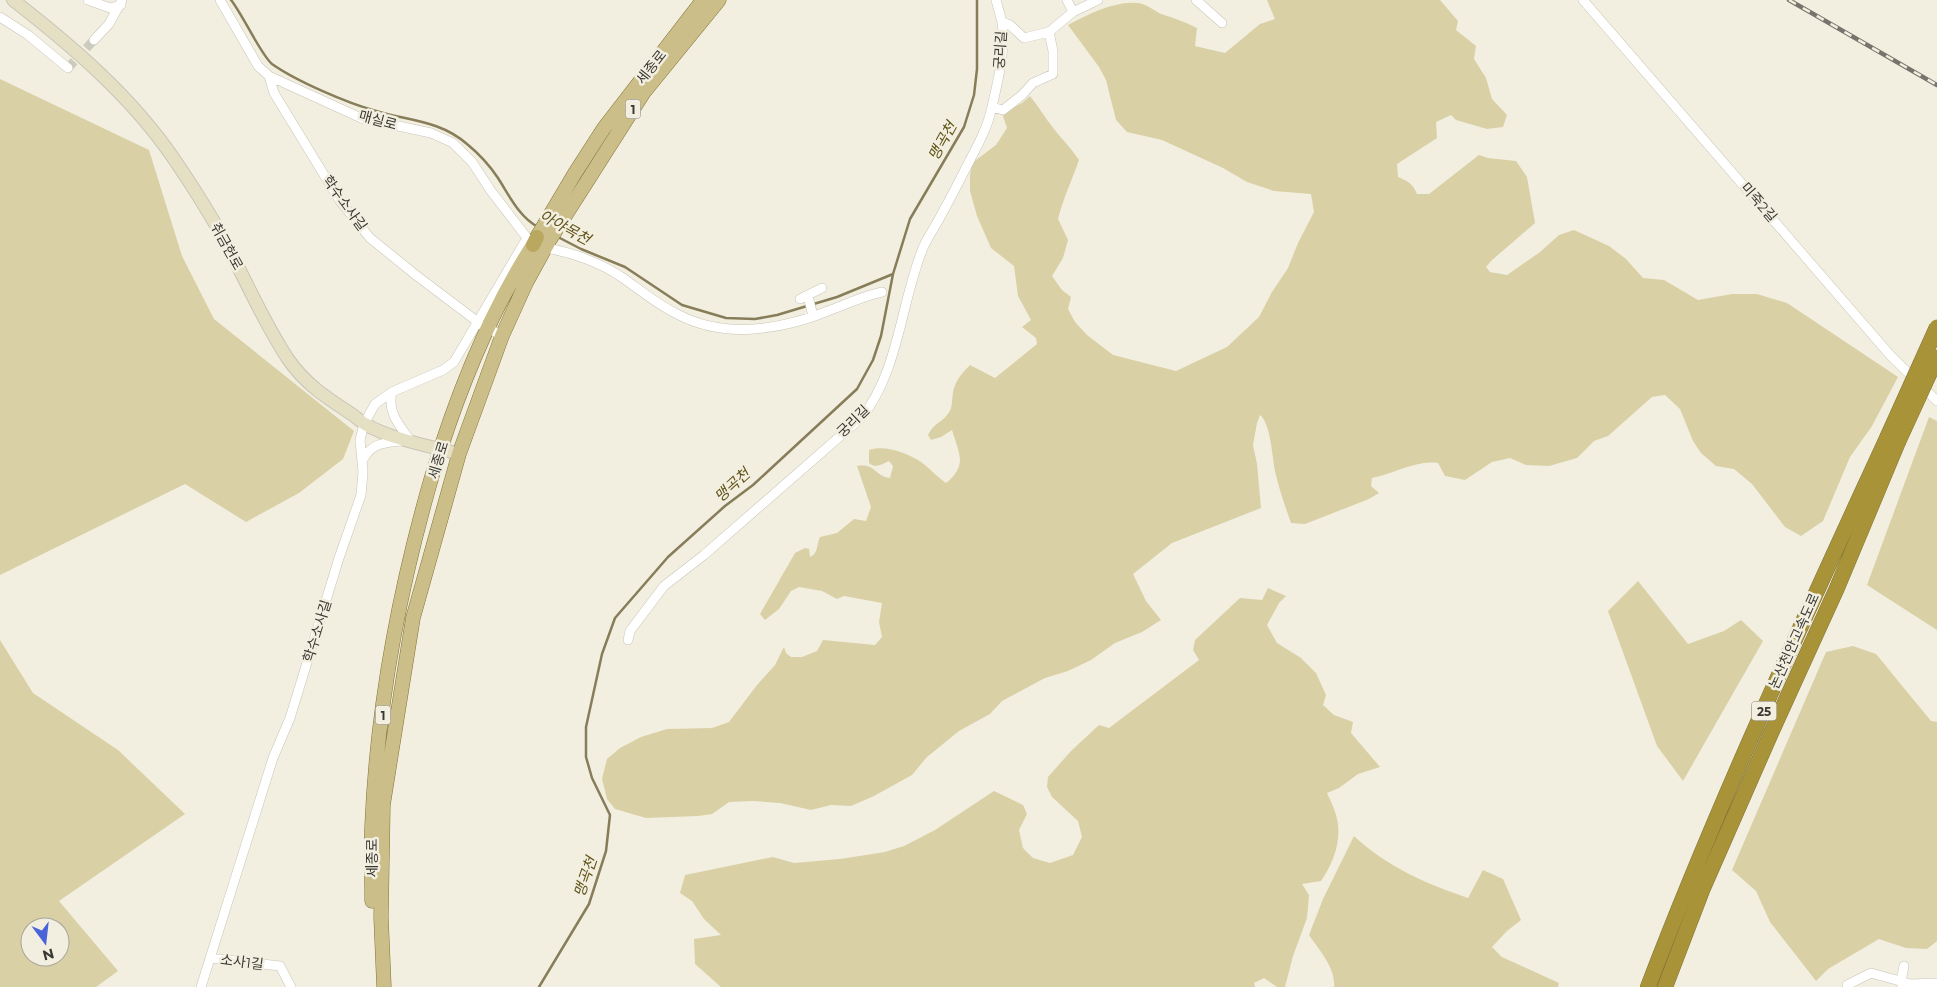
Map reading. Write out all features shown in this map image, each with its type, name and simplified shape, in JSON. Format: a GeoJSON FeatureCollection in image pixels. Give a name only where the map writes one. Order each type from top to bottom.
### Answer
{"type":"FeatureCollection","features":[{"type":"Feature","properties":{"kind":"highway","name":"논산천안고속도로"},"geometry":{"type":"LineString","coordinates":[[1665,987],[1707,879],[1837,588],[1937,327]]}},
{"type":"Feature","properties":{"kind":"highway","name":"논산천안고속도로"},"geometry":{"type":"LineString","coordinates":[[1648,987],[1679,907],[1779,674],[1893,440],[1937,356]]}},
{"type":"Feature","properties":{"kind":"main road","name":"취금헌로"},"geometry":{"type":"LineString","coordinates":[[13,0],[59,35],[143,118],[172,156],[200,198],[288,359],[304,378],[323,396],[364,424],[382,432],[459,454]]}},
{"type":"Feature","properties":{"kind":"main road","name":"세종로"},"geometry":{"type":"LineString","coordinates":[[552,224],[604,128],[703,0]]}},
{"type":"Feature","properties":{"kind":"main road","name":"세종로"},"geometry":{"type":"LineString","coordinates":[[376,987],[372,915],[372,826],[387,675],[405,579],[417,528],[440,449],[483,325],[538,242],[644,92],[718,0]]}},
{"type":"Feature","properties":{"kind":"main road","name":"세종로"},"geometry":{"type":"LineString","coordinates":[[384,987],[381,917],[383,805],[413,618],[459,454],[502,336],[526,283],[538,242]]}},
{"type":"Feature","properties":{"kind":"street"},"geometry":{"type":"LineString","coordinates":[[88,0],[110,8],[121,2]]}},
{"type":"Feature","properties":{"kind":"street","name":"궁리길"},"geometry":{"type":"LineString","coordinates":[[628,640],[630,631],[664,586],[765,502],[861,418],[870,407],[880,387],[896,342],[913,279],[924,247],[990,120],[1004,33],[996,0]]}},
{"type":"Feature","properties":{"kind":"street"},"geometry":{"type":"LineString","coordinates":[[1067,0],[1073,12]]}},
{"type":"Feature","properties":{"kind":"street","name":"궁리길"},"geometry":{"type":"LineString","coordinates":[[1002,22],[1010,25],[1024,38],[1049,32],[1073,12],[1098,0]]}},
{"type":"Feature","properties":{"kind":"street"},"geometry":{"type":"LineString","coordinates":[[1196,0],[1222,23]]}},
{"type":"Feature","properties":{"kind":"street","name":"미죽2길"},"geometry":{"type":"LineString","coordinates":[[1583,0],[1890,355],[1937,401]]}},
{"type":"Feature","properties":{"kind":"street","name":"매실로"},"geometry":{"type":"LineString","coordinates":[[222,1],[258,66],[269,76],[361,118],[431,133],[453,144],[472,162],[491,192],[538,242]]}},
{"type":"Feature","properties":{"kind":"street"},"geometry":{"type":"LineString","coordinates":[[94,40],[109,24],[121,2]]}},
{"type":"Feature","properties":{"kind":"street"},"geometry":{"type":"LineString","coordinates":[[0,17],[28,35],[68,68]]}},
{"type":"Feature","properties":{"kind":"street"},"geometry":{"type":"LineString","coordinates":[[992,107],[1002,110],[1034,83],[1053,74],[1053,51],[1049,32]]}},
{"type":"Feature","properties":{"kind":"street","name":"학수소사길"},"geometry":{"type":"LineString","coordinates":[[269,76],[274,93],[340,201],[370,238],[417,276],[483,325],[502,336]]}},
{"type":"Feature","properties":{"kind":"street"},"geometry":{"type":"LineString","coordinates":[[538,242],[608,268],[676,314],[699,323],[727,328],[755,329],[813,316],[863,296],[882,292]]}},
{"type":"Feature","properties":{"kind":"street"},"geometry":{"type":"LineString","coordinates":[[813,316],[804,298],[822,288]]}},
{"type":"Feature","properties":{"kind":"street","name":"학수소사길"},"geometry":{"type":"LineString","coordinates":[[201,987],[274,758],[290,718],[360,495],[364,472],[360,440],[364,424],[375,404],[392,392],[443,370],[454,362],[483,325]]}},
{"type":"Feature","properties":{"kind":"street"},"geometry":{"type":"LineString","coordinates":[[362,461],[368,450],[376,445],[410,440],[395,420],[391,408],[392,392]]}},
{"type":"Feature","properties":{"kind":"street","name":"소사1길"},"geometry":{"type":"LineString","coordinates":[[210,958],[280,966],[291,987]]}},
{"type":"Feature","properties":{"kind":"street"},"geometry":{"type":"LineString","coordinates":[[1902,984],[1904,966]]}},
{"type":"Feature","properties":{"kind":"street"},"geometry":{"type":"LineString","coordinates":[[1849,987],[1847,984],[1871,974],[1902,984],[1937,983]]}},
{"type":"Feature","properties":{"kind":"shaded area"},"geometry":{"type":"Polygon","coordinates":[[[1267,0],[1440,0],[1458,21],[1456,30],[1476,46],[1474,59],[1486,78],[1492,99],[1507,115],[1503,127],[1487,129],[1456,120],[1451,115],[1436,122],[1437,138],[1397,164],[1398,177],[1410,183],[1417,194],[1429,194],[1479,155],[1488,158],[1516,161],[1527,177],[1535,223],[1491,261],[1486,267],[1490,272],[1507,275],[1540,252],[1559,235],[1574,230],[1609,246],[1626,259],[1643,278],[1664,280],[1698,300],[1732,294],[1757,294],[1787,303],[1898,377],[1872,426],[1850,457],[1823,521],[1801,536],[1785,527],[1752,484],[1734,469],[1716,466],[1701,453],[1693,441],[1680,409],[1665,395],[1652,397],[1608,436],[1594,441],[1577,458],[1549,466],[1526,465],[1510,458],[1492,462],[1465,480],[1445,476],[1438,463],[1413,465],[1372,478],[1371,486],[1379,493],[1369,499],[1305,524],[1291,523],[1275,471],[1267,426],[1260,415],[1253,445],[1257,464],[1261,508],[1172,543],[1133,574],[1146,601],[1161,620],[1142,632],[1115,643],[1091,660],[1068,671],[1045,678],[1002,701],[990,714],[959,731],[927,757],[912,775],[874,796],[851,806],[831,805],[811,810],[780,803],[729,802],[712,814],[646,818],[615,809],[607,799],[602,779],[607,759],[620,748],[641,737],[667,729],[712,728],[729,722],[775,665],[784,647],[786,653],[791,657],[802,657],[817,651],[823,640],[875,645],[882,637],[879,622],[882,603],[844,596],[837,599],[822,591],[799,587],[791,591],[779,609],[765,620],[760,614],[795,553],[805,548],[809,549],[810,557],[816,551],[820,537],[837,533],[854,519],[866,521],[871,507],[857,466],[868,466],[881,475],[890,478],[893,466],[889,461],[874,466],[869,463],[869,450],[883,448],[906,454],[920,461],[946,483],[953,477],[960,459],[952,430],[941,437],[931,440],[928,435],[949,412],[952,406],[953,391],[959,379],[970,365],[995,378],[1037,344],[1036,338],[1022,327],[1031,320],[1018,296],[1014,266],[991,248],[977,216],[970,191],[972,163],[996,145],[1007,128],[1002,113],[1022,103],[1030,96],[1079,160],[1058,219],[1068,240],[1063,258],[1052,276],[1062,290],[1071,297],[1068,309],[1075,322],[1087,335],[1113,355],[1176,371],[1227,347],[1259,317],[1272,292],[1288,268],[1314,212],[1311,194],[1274,191],[1247,182],[1223,168],[1162,140],[1127,132],[1116,120],[1106,80],[1099,67],[1068,25],[1110,6],[1137,3],[1197,28],[1195,46],[1225,53],[1260,24],[1275,19],[1267,0]]]}},
{"type":"Feature","properties":{"kind":"shaded area"},"geometry":{"type":"Polygon","coordinates":[[[0,79],[149,150],[182,256],[214,319],[354,431],[343,459],[299,493],[246,522],[185,484],[0,575],[0,79]]]}},
{"type":"Feature","properties":{"kind":"shaded area"},"geometry":{"type":"Polygon","coordinates":[[[1929,417],[1937,421],[1937,630],[1867,585],[1929,417]]]}},
{"type":"Feature","properties":{"kind":"shaded area"},"geometry":{"type":"Polygon","coordinates":[[[1638,581],[1688,644],[1724,631],[1741,620],[1763,641],[1683,781],[1657,746],[1608,611],[1638,581]]]}},
{"type":"Feature","properties":{"kind":"shaded area"},"geometry":{"type":"Polygon","coordinates":[[[1268,588],[1286,596],[1279,603],[1267,625],[1277,643],[1301,658],[1316,673],[1326,695],[1323,705],[1334,715],[1353,722],[1351,733],[1380,767],[1358,774],[1339,788],[1327,793],[1338,824],[1338,841],[1330,866],[1321,881],[1302,884],[1309,895],[1307,918],[1293,956],[1285,987],[1277,987],[1264,978],[1254,983],[1255,987],[721,987],[695,964],[694,939],[721,935],[704,919],[692,901],[680,893],[685,875],[773,857],[794,863],[840,859],[885,852],[904,846],[935,830],[994,791],[1023,805],[1027,814],[1019,830],[1023,848],[1033,858],[1050,863],[1073,855],[1082,837],[1078,821],[1052,797],[1047,787],[1048,777],[1071,751],[1099,725],[1109,728],[1199,660],[1193,650],[1195,640],[1240,598],[1262,600],[1268,588]]]}},
{"type":"Feature","properties":{"kind":"shaded area"},"geometry":{"type":"Polygon","coordinates":[[[0,640],[33,693],[118,750],[185,814],[59,901],[118,971],[96,987],[0,987],[0,640]]]}},
{"type":"Feature","properties":{"kind":"shaded area"},"geometry":{"type":"Polygon","coordinates":[[[1853,646],[1876,654],[1931,721],[1937,722],[1937,941],[1927,949],[1906,948],[1879,939],[1828,969],[1816,981],[1770,922],[1756,891],[1732,870],[1826,652],[1853,646]]]}},
{"type":"Feature","properties":{"kind":"shaded area"},"geometry":{"type":"Polygon","coordinates":[[[1354,836],[1394,866],[1438,887],[1468,898],[1483,870],[1503,879],[1521,920],[1492,947],[1502,957],[1559,983],[1558,987],[1334,987],[1330,966],[1309,935],[1323,899],[1354,836]]]}},
{"type":"Feature","properties":{"kind":"waterway","name":"아야목천"},"geometry":{"type":"LineString","coordinates":[[231,0],[272,64],[322,91],[351,103],[423,122],[446,130],[456,136],[484,160],[495,173],[520,212],[538,227]]}},
{"type":"Feature","properties":{"kind":"waterway","name":"맹곡천"},"geometry":{"type":"LineString","coordinates":[[539,987],[589,904],[606,851],[610,815],[592,778],[586,757],[586,727],[602,654],[615,618],[668,557],[725,506],[753,485],[857,389],[873,360],[881,336],[893,274],[910,219],[964,127],[974,95],[977,69],[977,0]]}},
{"type":"Feature","properties":{"kind":"waterway","name":"아야목천"},"geometry":{"type":"LineString","coordinates":[[556,236],[581,249],[625,267],[682,305],[726,318],[755,319],[777,315],[837,297],[893,274]]}},
{"type":"Feature","properties":{"kind":"tunnel"},"geometry":{"type":"LineString","coordinates":[[68,68],[94,40]]}},
{"type":"Feature","properties":{"kind":"railway"},"geometry":{"type":"LineString","coordinates":[[1789,0],[1937,85]]}}]}
